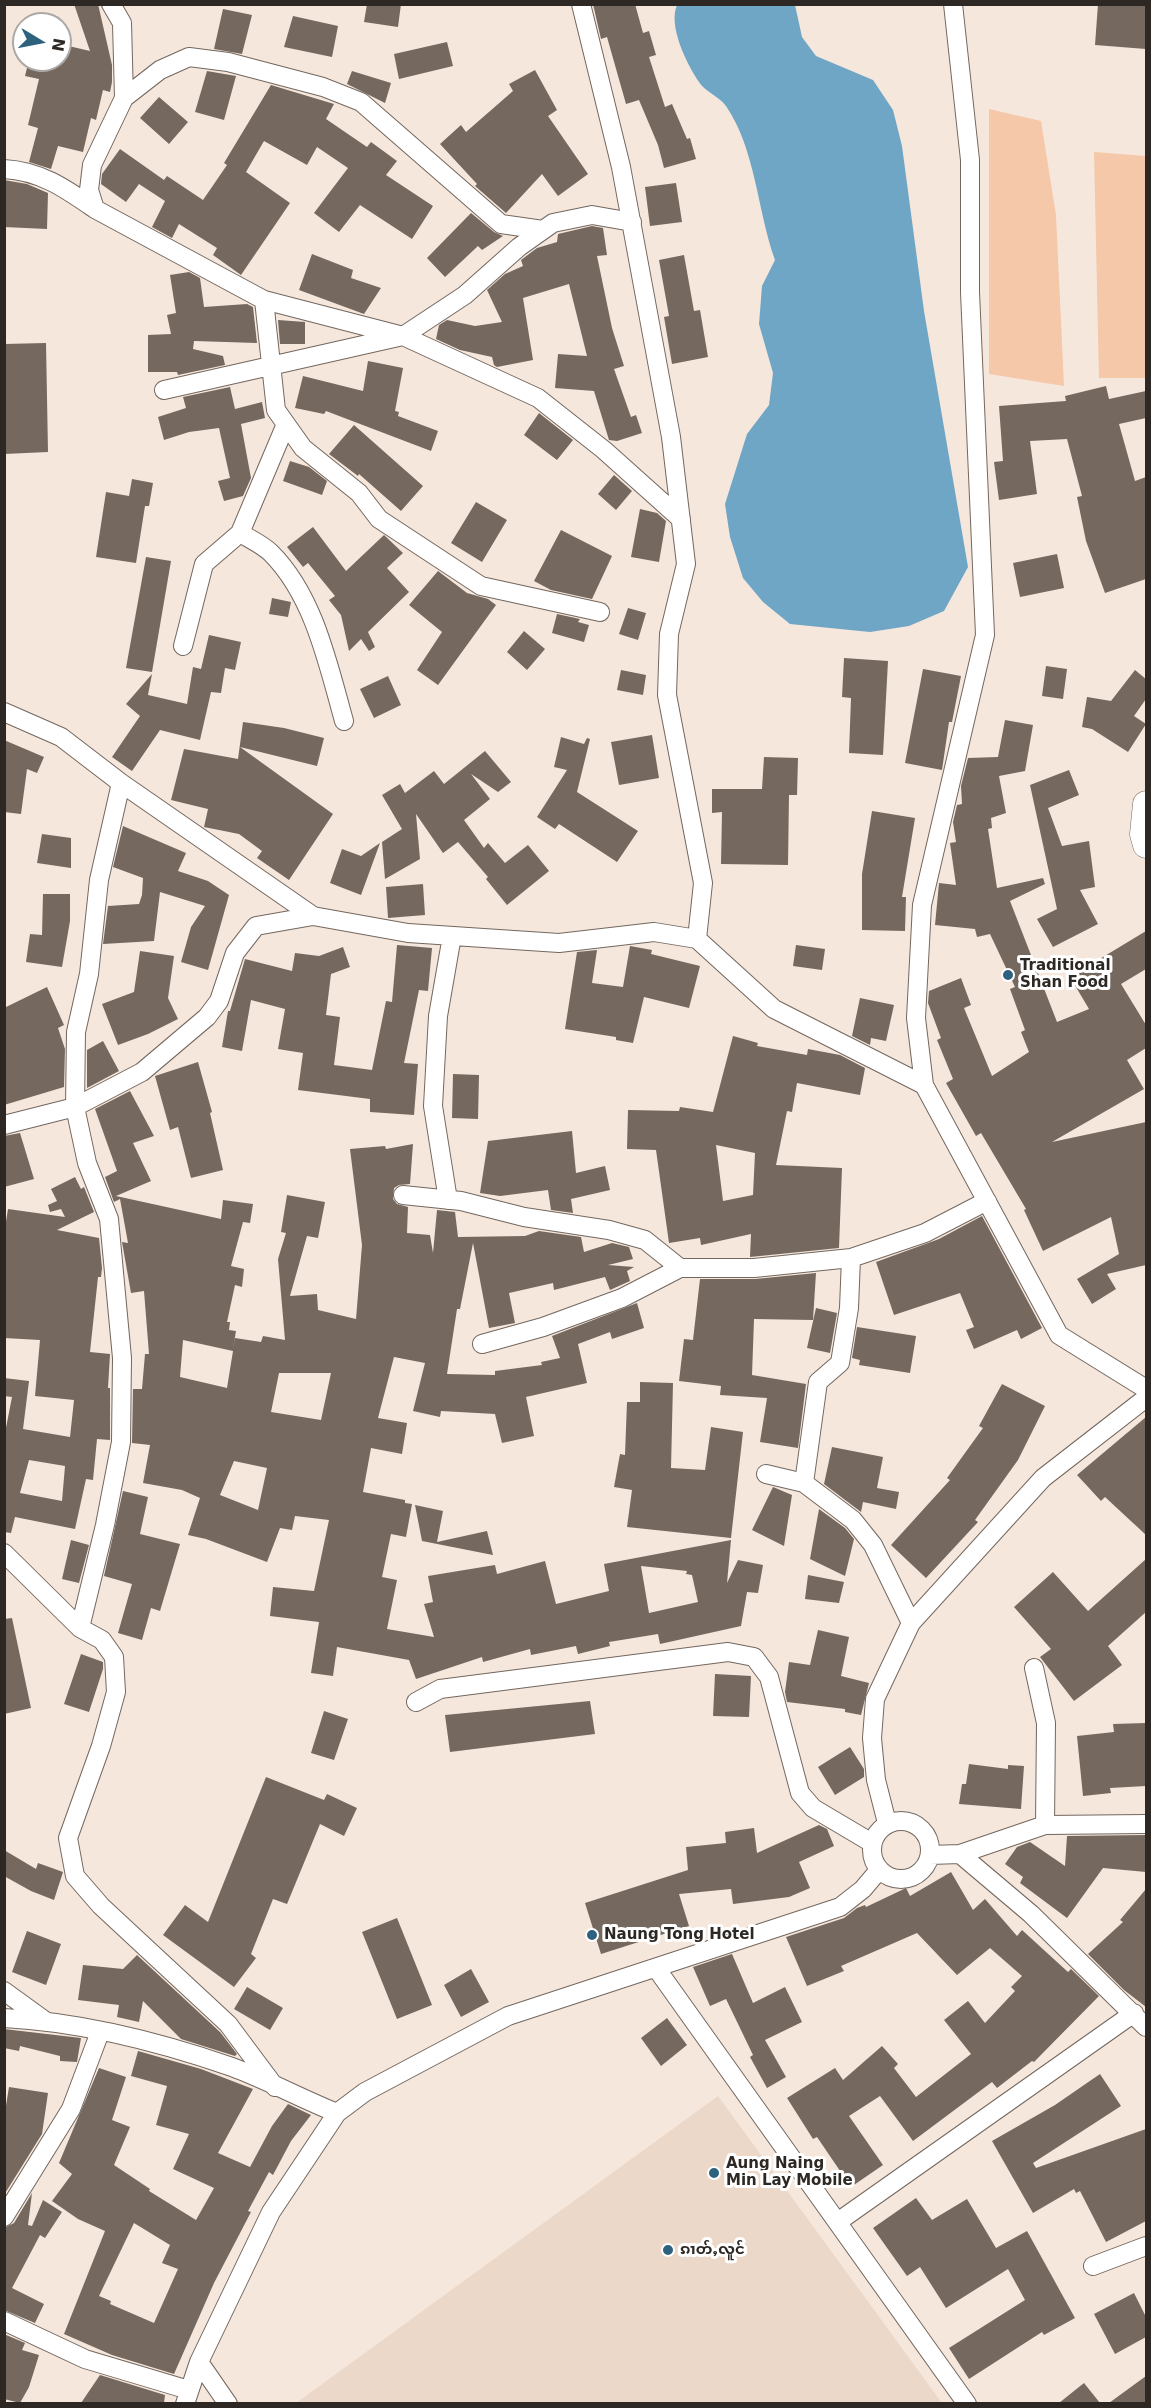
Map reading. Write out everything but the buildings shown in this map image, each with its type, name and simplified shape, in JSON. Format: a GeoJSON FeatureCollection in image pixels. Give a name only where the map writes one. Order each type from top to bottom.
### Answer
{"type":"FeatureCollection","features":[{"type":"Feature","properties":{"kind":"street"},"geometry":{"type":"LineString","coordinates":[[581,4],[632,222],[671,437],[687,564],[669,634],[668,695],[703,883],[697,939]]}},
{"type":"Feature","properties":{"kind":"street"},"geometry":{"type":"LineString","coordinates":[[953,4],[970,160],[970,292],[985,635],[922,905],[916,1018],[924,1085],[1059,1335],[1146,1389]]}},
{"type":"Feature","properties":{"kind":"street"},"geometry":{"type":"LineString","coordinates":[[117,8],[122,22],[124,98]]}},
{"type":"Feature","properties":{"kind":"street"},"geometry":{"type":"LineString","coordinates":[[95,209],[89,190],[92,165],[124,98],[160,70],[189,57],[228,62],[323,87],[361,102],[501,224],[543,230]]}},
{"type":"Feature","properties":{"kind":"street"},"geometry":{"type":"LineString","coordinates":[[4,169],[26,170],[56,182],[95,209],[264,300],[403,336],[538,398],[604,450],[681,519]]}},
{"type":"Feature","properties":{"kind":"street"},"geometry":{"type":"LineString","coordinates":[[164,390],[403,336],[465,295],[519,247],[553,223],[592,215],[632,222]]}},
{"type":"Feature","properties":{"kind":"street"},"geometry":{"type":"LineString","coordinates":[[264,300],[276,410],[303,448],[359,493],[379,519],[481,586],[600,612]]}},
{"type":"Feature","properties":{"kind":"street"},"geometry":{"type":"LineString","coordinates":[[183,646],[204,564],[240,533],[286,424]]}},
{"type":"Feature","properties":{"kind":"street"},"geometry":{"type":"LineString","coordinates":[[240,533],[271,552],[303,596],[328,665],[344,721]]}},
{"type":"Feature","properties":{"kind":"street"},"geometry":{"type":"LineString","coordinates":[[4,712],[62,737],[120,783],[313,916]]}},
{"type":"Feature","properties":{"kind":"street"},"geometry":{"type":"LineString","coordinates":[[80,1628],[105,1525],[121,1442],[122,1358],[109,1219],[87,1163],[75,1107],[76,1032],[88,974],[99,880],[120,783]]}},
{"type":"Feature","properties":{"kind":"street"},"geometry":{"type":"LineString","coordinates":[[1146,804],[1143,834],[1146,845]]}},
{"type":"Feature","properties":{"kind":"street"},"geometry":{"type":"LineString","coordinates":[[4,1125],[75,1107],[142,1072],[207,1017],[219,1001],[235,953],[256,926],[313,916],[408,933],[559,943],[654,932],[697,939],[774,1009],[924,1085]]}},
{"type":"Feature","properties":{"kind":"street"},"geometry":{"type":"LineString","coordinates":[[448,1200],[433,1106],[438,1016],[452,936]]}},
{"type":"Feature","properties":{"kind":"street"},"geometry":{"type":"LineString","coordinates":[[403,1195],[448,1200],[524,1217],[609,1230],[645,1240],[680,1268]]}},
{"type":"Feature","properties":{"kind":"street"},"geometry":{"type":"LineString","coordinates":[[482,1344],[543,1327],[622,1298],[680,1268],[754,1268],[851,1258],[925,1233],[987,1201]]}},
{"type":"Feature","properties":{"kind":"street"},"geometry":{"type":"LineString","coordinates":[[804,1483],[818,1382],[840,1363],[849,1308],[851,1258]]}},
{"type":"Feature","properties":{"kind":"street"},"geometry":{"type":"LineString","coordinates":[[887,1823],[876,1780],[872,1738],[875,1699],[910,1623],[1043,1478],[1146,1398]]}},
{"type":"Feature","properties":{"kind":"street"},"geometry":{"type":"LineString","coordinates":[[766,1474],[804,1483],[853,1520],[873,1545],[910,1623]]}},
{"type":"Feature","properties":{"kind":"street"},"geometry":{"type":"LineString","coordinates":[[4,1553],[80,1628],[102,1640],[114,1657],[116,1692],[101,1746],[68,1838],[75,1876],[101,1906],[228,2024],[275,2087]]}},
{"type":"Feature","properties":{"kind":"street"},"geometry":{"type":"LineString","coordinates":[[416,1702],[440,1689],[728,1652],[754,1657],[769,1677],[800,1793],[813,1808],[872,1843]]}},
{"type":"Feature","properties":{"kind":"street"},"geometry":{"type":"LineString","coordinates":[[1034,1668],[1046,1723],[1045,1825]]}},
{"type":"Feature","properties":{"kind":"street"},"geometry":{"type":"LineString","coordinates":[[906,1820],[921,1828],[927,1836],[930,1855],[925,1866],[909,1878],[892,1878],[879,1870],[872,1854],[872,1843],[874,1836],[887,1823],[906,1820]]}},
{"type":"Feature","properties":{"kind":"street"},"geometry":{"type":"LineString","coordinates":[[930,1855],[960,1854],[1045,1825],[1146,1824]]}},
{"type":"Feature","properties":{"kind":"street"},"geometry":{"type":"LineString","coordinates":[[960,1854],[1031,1914],[1146,2027]]}},
{"type":"Feature","properties":{"kind":"street"},"geometry":{"type":"LineString","coordinates":[[4,2320],[85,2359],[187,2397],[199,2362],[271,2212],[337,2113],[365,2092],[508,2016],[840,1908],[863,1889],[879,1870]]}},
{"type":"Feature","properties":{"kind":"street"},"geometry":{"type":"LineString","coordinates":[[656,1968],[967,2403]]}},
{"type":"Feature","properties":{"kind":"street"},"geometry":{"type":"LineString","coordinates":[[4,1990],[46,2022]]}},
{"type":"Feature","properties":{"kind":"street"},"geometry":{"type":"LineString","coordinates":[[839,2221],[1134,2013]]}},
{"type":"Feature","properties":{"kind":"street"},"geometry":{"type":"LineString","coordinates":[[4,2018],[46,2022],[129,2037],[233,2068],[337,2113]]}},
{"type":"Feature","properties":{"kind":"street"},"geometry":{"type":"LineString","coordinates":[[4,2217],[71,2109],[100,2032]]}},
{"type":"Feature","properties":{"kind":"street"},"geometry":{"type":"LineString","coordinates":[[1093,2266],[1146,2246]]}},
{"type":"Feature","properties":{"kind":"street"},"geometry":{"type":"LineString","coordinates":[[199,2362],[228,2403]]}},
{"type":"Feature","properties":{"kind":"shaded area"},"geometry":{"type":"Polygon","coordinates":[[[989,109],[1041,121],[1056,215],[1064,386],[989,374],[989,109]]]}},
{"type":"Feature","properties":{"kind":"shaded area"},"geometry":{"type":"Polygon","coordinates":[[[1094,152],[1146,156],[1146,378],[1099,378],[1094,152]]]}},
{"type":"Feature","properties":{"kind":"shaded area","name":"ၵၢတ်ႇလူင်"},"geometry":{"type":"Polygon","coordinates":[[[718,2096],[942,2403],[296,2403],[718,2096]]]}},
{"type":"Feature","properties":{"kind":"water"},"geometry":{"type":"Polygon","coordinates":[[[677,5],[795,5],[802,37],[816,56],[873,80],[893,110],[902,146],[924,311],[968,567],[944,611],[909,626],[870,632],[790,624],[763,602],[743,578],[730,537],[725,504],[747,434],[769,405],[773,373],[759,324],[762,286],[775,260],[744,142],[726,106],[702,85],[689,65],[680,44],[675,23],[677,5]]]}},
{"type":"Feature","properties":{"kind":"place","name":"Traditional Shan Food"},"geometry":{"type":"Point","coordinates":[1008,975]}},
{"type":"Feature","properties":{"kind":"place","name":"Naung Tong Hotel"},"geometry":{"type":"Point","coordinates":[592,1935]}},
{"type":"Feature","properties":{"kind":"place","name":"Aung Naing Min Lay Mobile"},"geometry":{"type":"Point","coordinates":[714,2173]}},
{"type":"Feature","properties":{"kind":"place","name":"ၵၢတ်ႇလူင်"},"geometry":{"type":"Point","coordinates":[668,2250]}}]}
